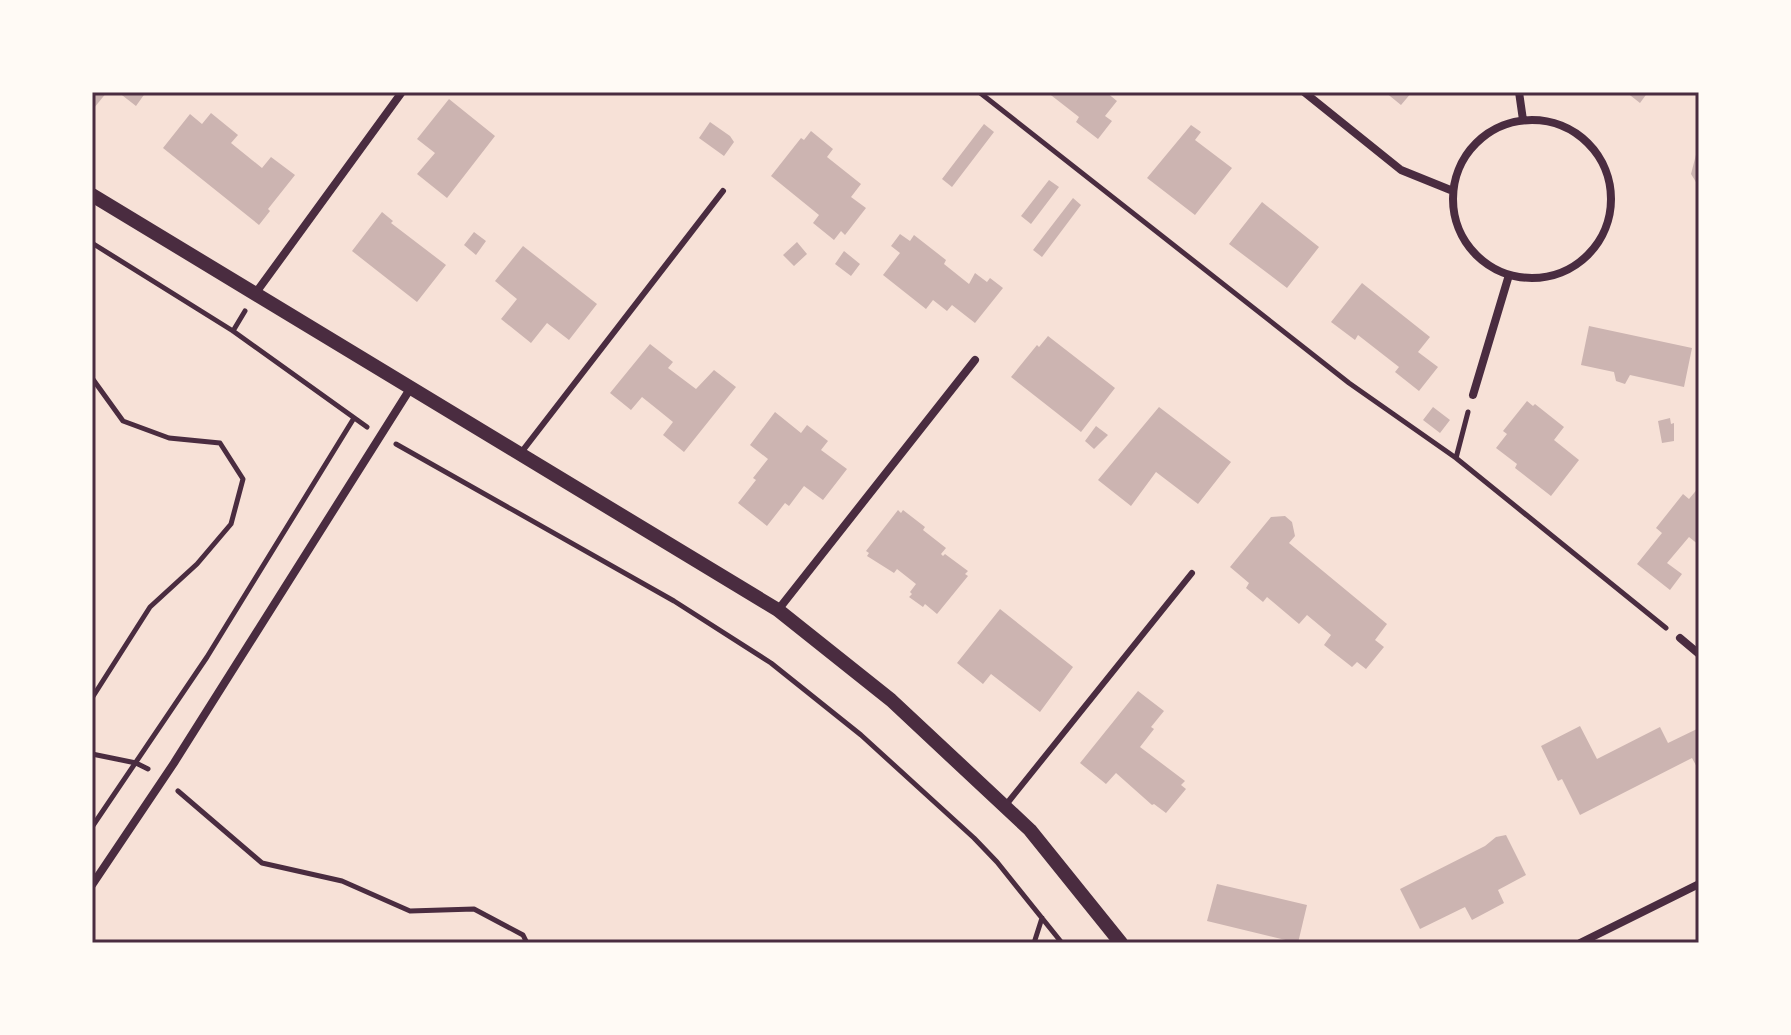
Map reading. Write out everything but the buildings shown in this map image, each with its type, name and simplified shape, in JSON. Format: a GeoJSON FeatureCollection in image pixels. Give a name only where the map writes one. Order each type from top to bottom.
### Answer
{"type":"FeatureCollection","features":[{"type":"Feature","properties":{"kind":"street"},"geometry":{"type":"LineString","coordinates":[[255,294],[402,92]]}},
{"type":"Feature","properties":{"kind":"street"},"geometry":{"type":"LineString","coordinates":[[1304,92],[1401,170],[1453,191]]}},
{"type":"Feature","properties":{"kind":"street"},"geometry":{"type":"LineString","coordinates":[[1519,92],[1523,120]]}},
{"type":"Feature","properties":{"kind":"street"},"geometry":{"type":"LineString","coordinates":[[1523,120],[1548,121],[1572,130],[1592,147],[1605,168],[1611,193],[1609,219],[1599,242],[1582,261],[1559,273],[1534,278],[1509,275],[1485,262],[1466,243],[1455,218],[1453,191],[1460,165],[1475,143],[1497,128],[1523,120]]}},
{"type":"Feature","properties":{"kind":"street"},"geometry":{"type":"LineString","coordinates":[[92,195],[778,610],[891,700],[1030,830],[1121,943]]}},
{"type":"Feature","properties":{"kind":"street"},"geometry":{"type":"LineString","coordinates":[[1473,395],[1509,275]]}},
{"type":"Feature","properties":{"kind":"street"},"geometry":{"type":"LineString","coordinates":[[778,610],[975,360]]}},
{"type":"Feature","properties":{"kind":"street"},"geometry":{"type":"LineString","coordinates":[[92,885],[165,778],[410,389]]}},
{"type":"Feature","properties":{"kind":"street"},"geometry":{"type":"LineString","coordinates":[[1680,638],[1699,654]]}},
{"type":"Feature","properties":{"kind":"street"},"geometry":{"type":"LineString","coordinates":[[1580,943],[1699,884]]}},
{"type":"Feature","properties":{"kind":"lane"},"geometry":{"type":"LineString","coordinates":[[520,454],[723,191]]}},
{"type":"Feature","properties":{"kind":"lane"},"geometry":{"type":"LineString","coordinates":[[1005,806],[1192,573]]}},
{"type":"Feature","properties":{"kind":"path"},"geometry":{"type":"LineString","coordinates":[[979,92],[1349,383],[1456,458],[1680,638]]}},
{"type":"Feature","properties":{"kind":"path"},"geometry":{"type":"LineString","coordinates":[[92,243],[233,331],[382,436],[674,601],[771,663],[861,735],[974,838],[1062,943]]}},
{"type":"Feature","properties":{"kind":"path"},"geometry":{"type":"LineString","coordinates":[[92,378],[123,421],[169,438],[220,443],[243,479],[231,524],[197,564],[150,607],[92,698]]}},
{"type":"Feature","properties":{"kind":"path"},"geometry":{"type":"LineString","coordinates":[[1456,458],[1473,395]]}},
{"type":"Feature","properties":{"kind":"path"},"geometry":{"type":"LineString","coordinates":[[92,827],[207,657],[354,418]]}},
{"type":"Feature","properties":{"kind":"path"},"geometry":{"type":"LineString","coordinates":[[92,754],[136,763],[165,778],[199,811],[262,863],[342,881],[410,911],[474,909],[523,935],[527,943]]}},
{"type":"Feature","properties":{"kind":"path"},"geometry":{"type":"LineString","coordinates":[[1034,943],[1042,917]]}}]}
